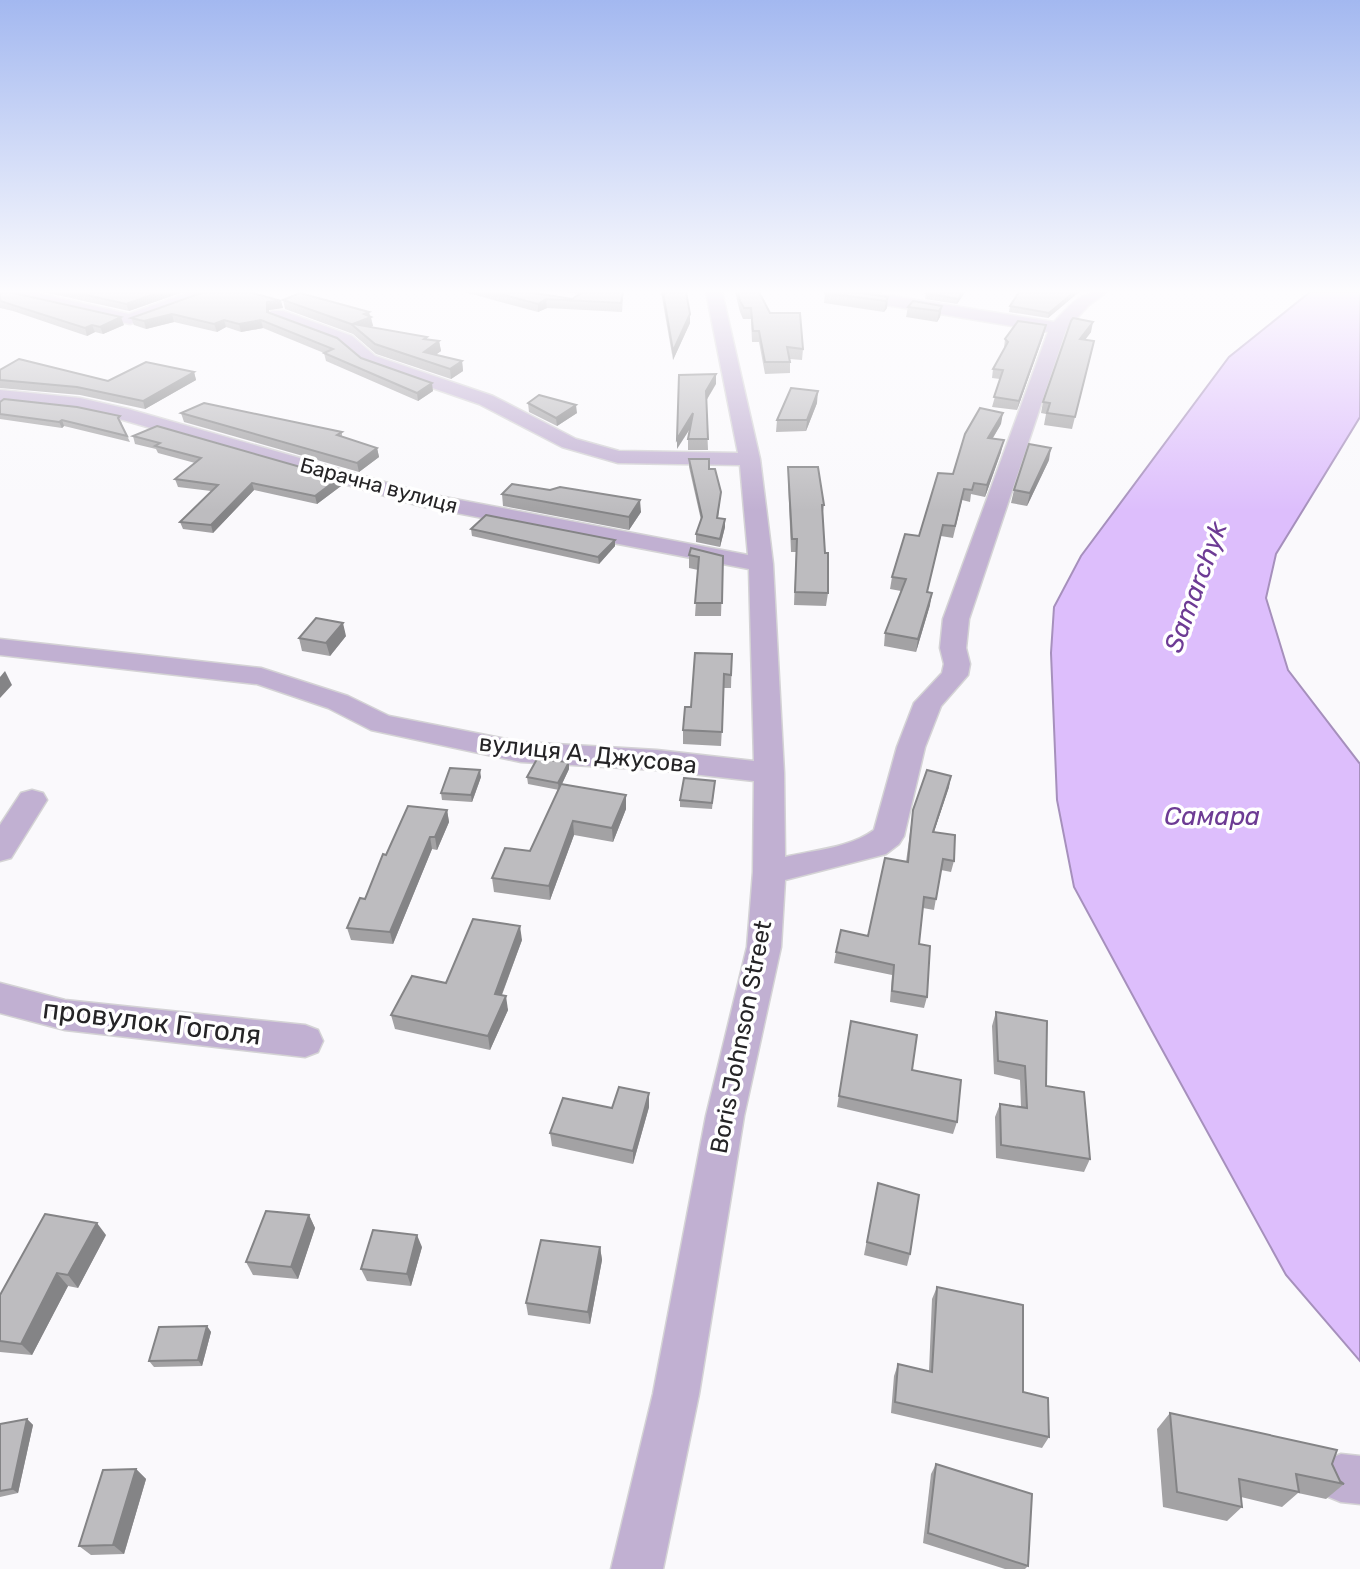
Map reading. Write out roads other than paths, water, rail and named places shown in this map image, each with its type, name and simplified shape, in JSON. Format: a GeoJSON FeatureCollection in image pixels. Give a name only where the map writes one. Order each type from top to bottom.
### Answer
{"type":"FeatureCollection","features":[{"type":"Feature","properties":{"kind":"street"},"geometry":{"type":"LineString","coordinates":[[384,365],[486,400],[569,443],[618,457],[750,459]]}},
{"type":"Feature","properties":{"kind":"street","name":"Boris Johnson Street"},"geometry":{"type":"LineString","coordinates":[[637,1569],[676,1394],[725,1116],[764,947],[769,872],[769,773],[761,564],[750,459],[730,365]]}},
{"type":"Feature","properties":{"kind":"street"},"geometry":{"type":"LineString","coordinates":[[769,872],[854,853],[875,846],[888,836],[912,747],[928,703],[954,675],[957,664],[953,648],[956,620],[1045,365]]}},
{"type":"Feature","properties":{"kind":"street","name":"Барачна вулиця"},"geometry":{"type":"LineString","coordinates":[[0,396],[80,404],[128,415],[420,499],[761,564]]}},
{"type":"Feature","properties":{"kind":"street","name":"вулиця А. Джусова"},"geometry":{"type":"LineString","coordinates":[[0,647],[261,676],[338,702],[381,724],[522,752],[657,760],[769,773]]}},
{"type":"Feature","properties":{"kind":"street"},"geometry":{"type":"LineString","coordinates":[[0,850],[32,800]]}},
{"type":"Feature","properties":{"kind":"street","name":"провулок Гоголя"},"geometry":{"type":"LineString","coordinates":[[0,998],[65,1015],[305,1041]]}},
{"type":"Feature","properties":{"kind":"water","name":"Самара"},"geometry":{"type":"Polygon","coordinates":[[[1223,365],[1360,365],[1360,417],[1276,554],[1266,598],[1288,670],[1360,764],[1360,1361],[1286,1275],[1074,887],[1057,800],[1051,653],[1054,607],[1081,556],[1223,365]]]}},
{"type":"Feature","properties":{"kind":"water label","name":"Samarchyk"},"geometry":{"type":"Point","coordinates":[1196,587]}}]}
